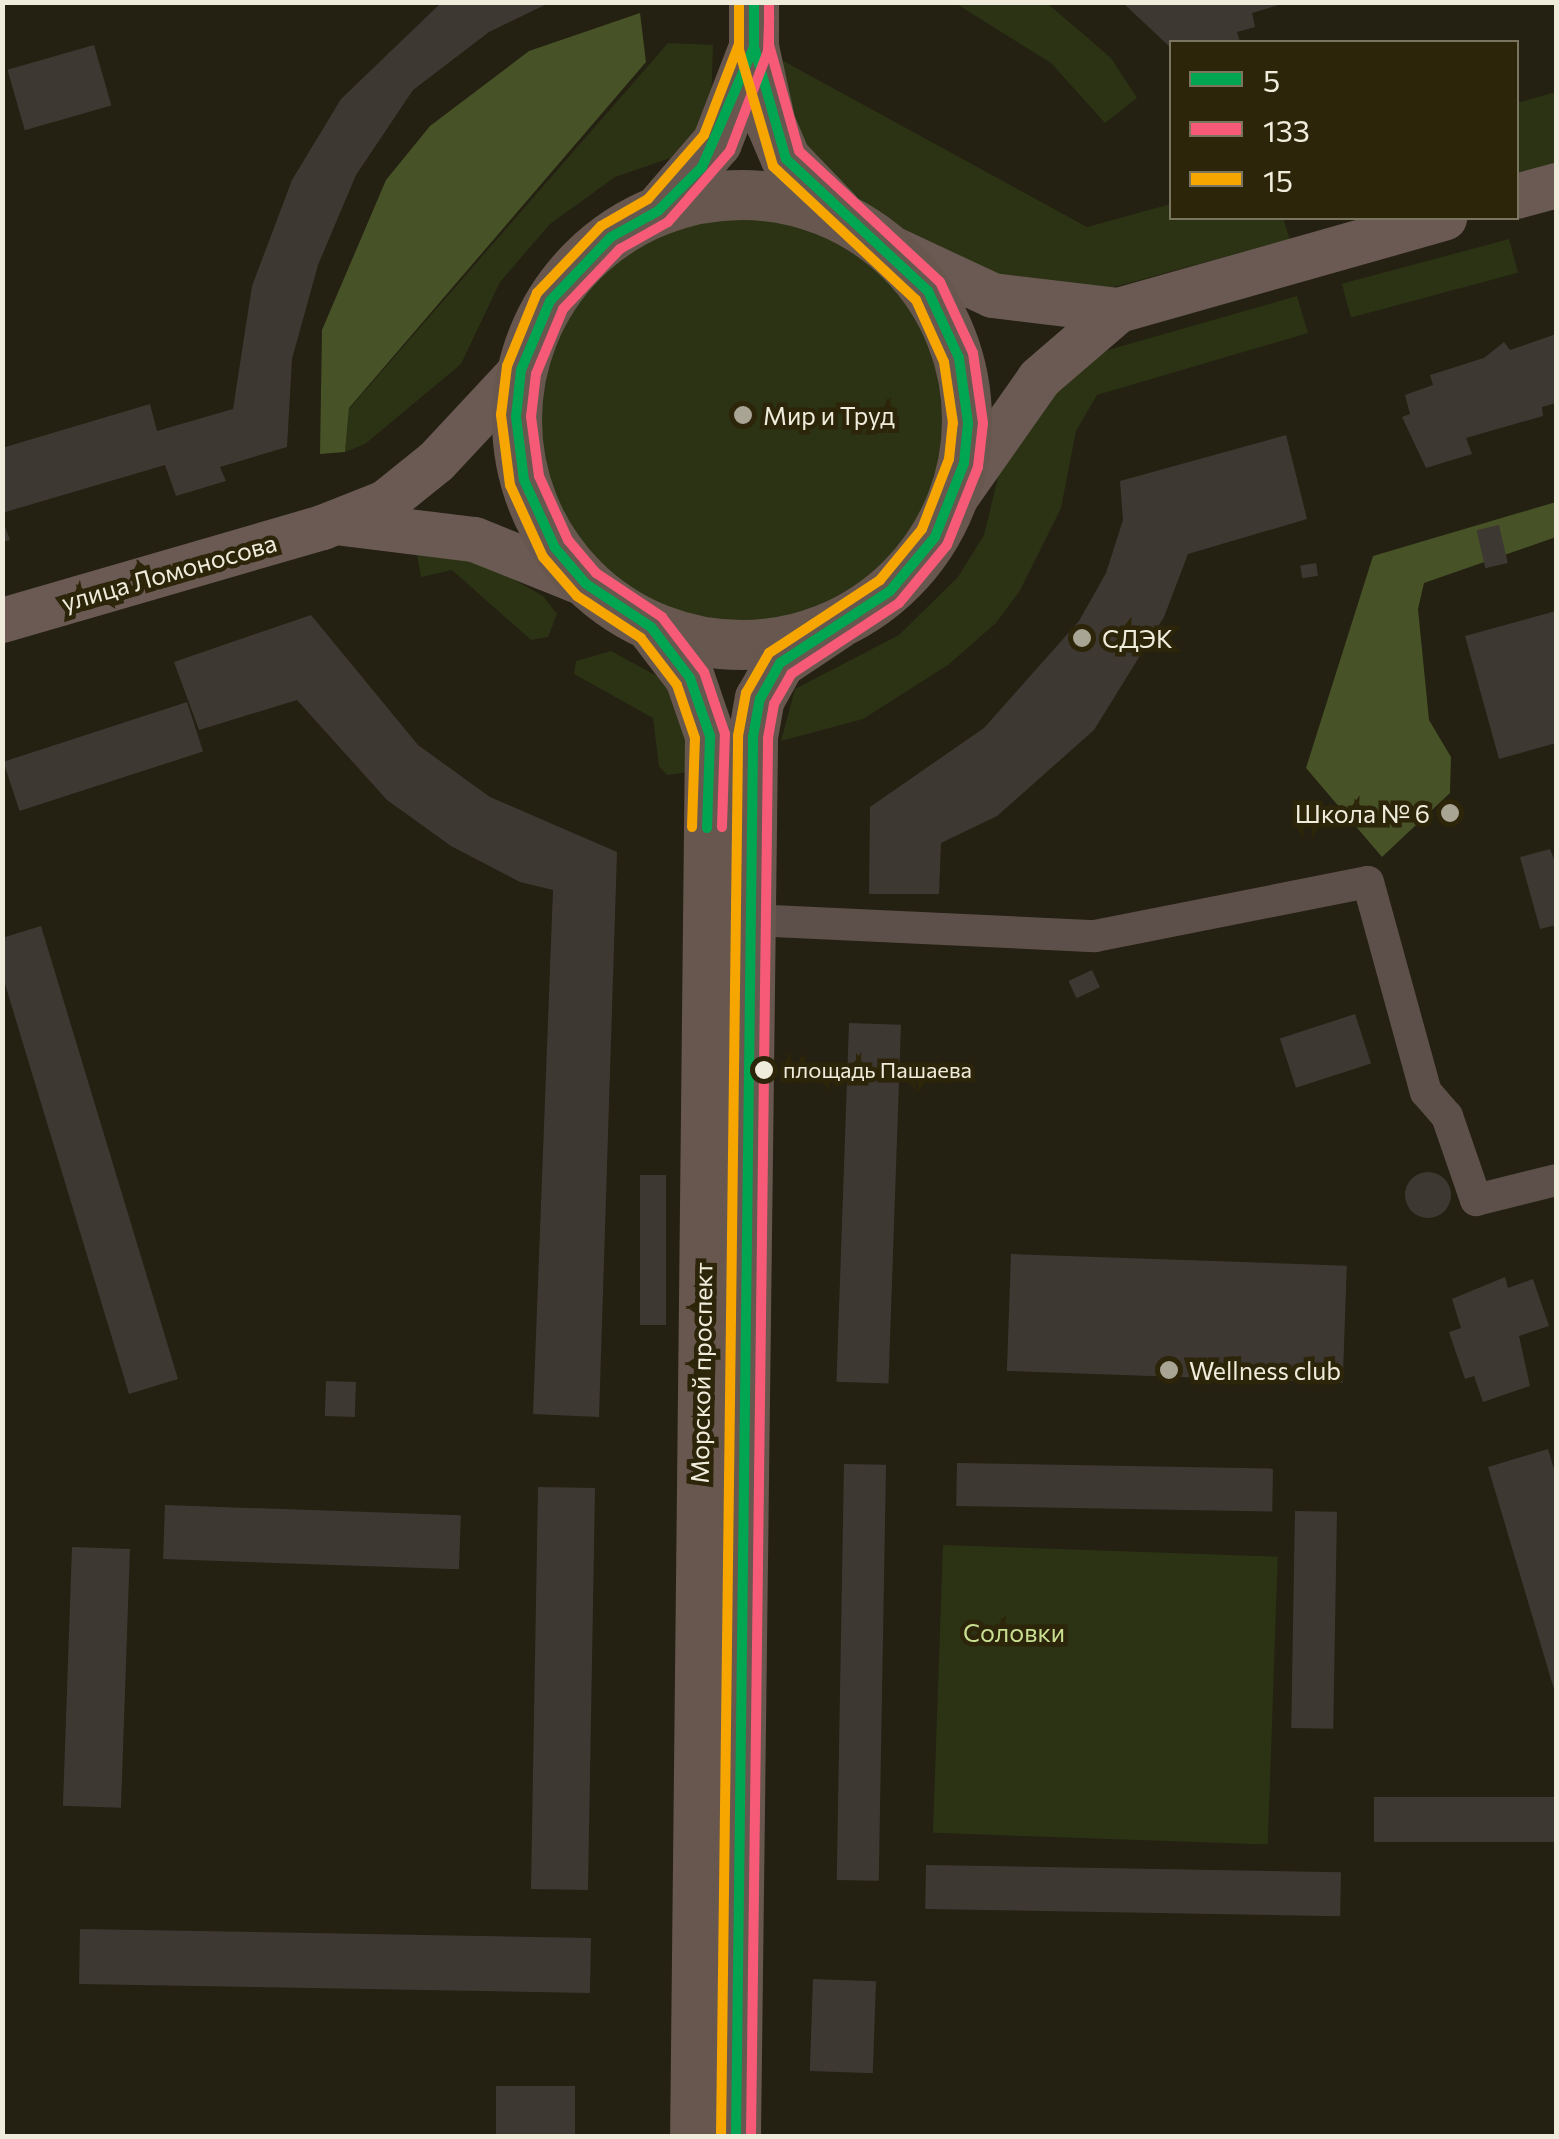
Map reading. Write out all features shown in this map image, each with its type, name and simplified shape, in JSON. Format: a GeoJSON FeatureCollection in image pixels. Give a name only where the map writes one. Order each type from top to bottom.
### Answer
{"type":"FeatureCollection","features":[{"type":"Feature","properties":{"kind":"main road"},"geometry":{"type":"LineString","coordinates":[[586,584],[548,536],[524,480],[516,426],[522,370],[550,300],[574,269],[611,236],[658,211],[702,168],[717,143],[754,25]]}},
{"type":"Feature","properties":{"kind":"main road"},"geometry":{"type":"LineString","coordinates":[[754,25],[786,158],[931,296],[959,358],[968,423],[952,502]]}},
{"type":"Feature","properties":{"kind":"main road"},"geometry":{"type":"LineString","coordinates":[[1519,195],[1556,185]]}},
{"type":"Feature","properties":{"kind":"main road"},"geometry":{"type":"LineString","coordinates":[[658,211],[757,195],[864,232],[992,295],[1118,310],[1437,220]]}},
{"type":"Feature","properties":{"kind":"main road"},"geometry":{"type":"LineString","coordinates":[[952,502],[1038,378],[1118,310]]}},
{"type":"Feature","properties":{"kind":"main road"},"geometry":{"type":"LineString","coordinates":[[336,522],[412,483],[522,370]]}},
{"type":"Feature","properties":{"kind":"main road","name":"Морской проспект"},"geometry":{"type":"LineString","coordinates":[[729,920],[760,699],[780,663],[908,573],[952,502]]}},
{"type":"Feature","properties":{"kind":"main road"},"geometry":{"type":"LineString","coordinates":[[336,522],[474,539],[586,584],[651,627],[694,641],[753,646],[836,625]]}},
{"type":"Feature","properties":{"kind":"main road","name":"улица Ломоносова"},"geometry":{"type":"LineString","coordinates":[[2,620],[336,522]]}},
{"type":"Feature","properties":{"kind":"main road","name":"Морской проспект"},"geometry":{"type":"LineString","coordinates":[[651,627],[690,678],[710,736],[729,920],[717,1934],[695,2136]]}},
{"type":"Feature","properties":{"kind":"main road","name":"Морской проспект"},"geometry":{"type":"LineString","coordinates":[[717,1934],[736,2136]]}},
{"type":"Feature","properties":{"kind":"street"},"geometry":{"type":"LineString","coordinates":[[729,920],[1095,936],[1368,882],[1426,1092],[1447,1116],[1476,1200],[1556,1180]]}},
{"type":"Feature","properties":{"kind":"green space"},"geometry":{"type":"Polygon","coordinates":[[[955,3],[1047,3],[1111,58],[1137,98],[1105,123],[1051,63],[955,3]]]}},
{"type":"Feature","properties":{"kind":"green space"},"geometry":{"type":"Polygon","coordinates":[[[640,13],[646,62],[349,408],[345,452],[320,454],[322,330],[386,180],[430,126],[529,51],[640,13]]]}},
{"type":"Feature","properties":{"kind":"green space"},"geometry":{"type":"Polygon","coordinates":[[[668,43],[713,45],[711,103],[682,154],[615,177],[550,224],[500,282],[461,364],[365,444],[345,452],[349,409],[668,43]]]}},
{"type":"Feature","properties":{"kind":"green space"},"geometry":{"type":"Polygon","coordinates":[[[765,51],[1087,227],[1169,205],[1169,220],[1284,220],[1290,239],[1103,290],[1036,289],[898,236],[848,203],[798,153],[765,51]]]}},
{"type":"Feature","properties":{"kind":"green space"},"geometry":{"type":"Polygon","coordinates":[[[1556,92],[1556,165],[1519,175],[1519,102],[1556,92]]]}},
{"type":"Feature","properties":{"kind":"green space"},"geometry":{"type":"Polygon","coordinates":[[[745,214],[785,218],[824,230],[860,249],[891,275],[917,306],[936,342],[948,381],[952,421],[948,461],[936,500],[917,536],[891,567],[860,593],[824,612],[785,624],[745,628],[705,624],[666,612],[630,593],[599,567],[573,536],[554,500],[542,461],[538,421],[542,381],[554,342],[573,306],[599,275],[630,249],[666,230],[705,218],[745,214]]]}},
{"type":"Feature","properties":{"kind":"green space"},"geometry":{"type":"Polygon","coordinates":[[[1509,239],[1518,273],[1351,318],[1342,284],[1509,239]]]}},
{"type":"Feature","properties":{"kind":"green space"},"geometry":{"type":"Polygon","coordinates":[[[1297,296],[1308,333],[1097,395],[1076,431],[1061,508],[1019,592],[996,623],[948,665],[863,719],[781,741],[795,689],[899,635],[958,577],[984,535],[1000,469],[1064,382],[1101,352],[1297,296]]]}},
{"type":"Feature","properties":{"kind":"green space"},"geometry":{"type":"Polygon","coordinates":[[[1556,502],[1556,537],[1424,583],[1418,609],[1429,720],[1451,757],[1450,793],[1382,857],[1306,768],[1373,556],[1556,502]]]}},
{"type":"Feature","properties":{"kind":"green space"},"geometry":{"type":"Polygon","coordinates":[[[416,550],[476,558],[543,596],[557,614],[548,637],[531,640],[452,570],[421,577],[416,550]]]}},
{"type":"Feature","properties":{"kind":"green space"},"geometry":{"type":"Polygon","coordinates":[[[611,651],[679,688],[689,772],[667,775],[659,766],[653,718],[574,674],[576,661],[611,651]]]}},
{"type":"Feature","properties":{"kind":"green space","name":"Соловки"},"geometry":{"type":"Polygon","coordinates":[[[943,1545],[1278,1557],[1268,1845],[933,1833],[943,1545]]]}},
{"type":"Feature","properties":{"kind":"building"},"geometry":{"type":"Polygon","coordinates":[[[442,2],[551,2],[489,32],[413,90],[356,175],[318,265],[292,359],[287,447],[220,467],[226,481],[176,496],[165,465],[2,513],[2,448],[150,404],[157,431],[233,409],[252,286],[292,180],[341,99],[442,2]]]}},
{"type":"Feature","properties":{"kind":"building"},"geometry":{"type":"Polygon","coordinates":[[[1122,2],[1285,2],[1252,13],[1255,27],[1237,32],[1239,40],[1169,40],[1169,46],[1122,2]]]}},
{"type":"Feature","properties":{"kind":"building"},"geometry":{"type":"Polygon","coordinates":[[[94,45],[111,106],[25,130],[7,70],[94,45]]]}},
{"type":"Feature","properties":{"kind":"building"},"geometry":{"type":"Polygon","coordinates":[[[1556,334],[1556,403],[1542,407],[1543,416],[1466,438],[1472,454],[1426,468],[1402,417],[1410,414],[1405,395],[1433,385],[1430,375],[1484,358],[1504,342],[1510,350],[1556,334]]]}},
{"type":"Feature","properties":{"kind":"building"},"geometry":{"type":"Polygon","coordinates":[[[1286,435],[1307,519],[1188,554],[1164,617],[1094,730],[997,816],[941,843],[939,894],[869,894],[870,807],[984,728],[1079,621],[1106,573],[1123,520],[1120,481],[1286,435]]]}},
{"type":"Feature","properties":{"kind":"building"},"geometry":{"type":"Polygon","coordinates":[[[2,518],[10,540],[2,542],[2,518]]]}},
{"type":"Feature","properties":{"kind":"building"},"geometry":{"type":"Polygon","coordinates":[[[1499,525],[1508,563],[1485,568],[1477,530],[1499,525]]]}},
{"type":"Feature","properties":{"kind":"building"},"geometry":{"type":"Polygon","coordinates":[[[1316,563],[1318,576],[1302,578],[1300,566],[1316,563]]]}},
{"type":"Feature","properties":{"kind":"building"},"geometry":{"type":"Polygon","coordinates":[[[1556,611],[1556,743],[1499,759],[1465,636],[1556,611]]]}},
{"type":"Feature","properties":{"kind":"building"},"geometry":{"type":"Polygon","coordinates":[[[311,615],[418,745],[490,797],[617,852],[599,1417],[533,1414],[553,890],[520,882],[451,846],[387,800],[297,700],[199,730],[174,662],[311,615]]]}},
{"type":"Feature","properties":{"kind":"building"},"geometry":{"type":"Polygon","coordinates":[[[187,702],[203,751],[20,811],[3,762],[187,702]]]}},
{"type":"Feature","properties":{"kind":"building"},"geometry":{"type":"Polygon","coordinates":[[[1550,849],[1556,864],[1556,925],[1540,929],[1520,857],[1550,849]]]}},
{"type":"Feature","properties":{"kind":"building"},"geometry":{"type":"Polygon","coordinates":[[[41,926],[178,1379],[129,1394],[2,974],[2,938],[41,926]]]}},
{"type":"Feature","properties":{"kind":"building"},"geometry":{"type":"Polygon","coordinates":[[[1092,970],[1100,987],[1076,998],[1068,981],[1092,970]]]}},
{"type":"Feature","properties":{"kind":"building"},"geometry":{"type":"Polygon","coordinates":[[[1355,1014],[1371,1063],[1296,1088],[1280,1038],[1355,1014]]]}},
{"type":"Feature","properties":{"kind":"building"},"geometry":{"type":"Polygon","coordinates":[[[849,1023],[901,1025],[888,1384],[836,1382],[849,1023]]]}},
{"type":"Feature","properties":{"kind":"building"},"geometry":{"type":"Polygon","coordinates":[[[1428,1172],[1445,1178],[1451,1195],[1445,1212],[1428,1218],[1411,1212],[1405,1195],[1411,1178],[1428,1172]]]}},
{"type":"Feature","properties":{"kind":"building"},"geometry":{"type":"Polygon","coordinates":[[[640,1175],[666,1175],[666,1325],[640,1325],[640,1175]]]}},
{"type":"Feature","properties":{"kind":"building"},"geometry":{"type":"Polygon","coordinates":[[[1011,1254],[1347,1266],[1343,1383],[1007,1371],[1011,1254]]]}},
{"type":"Feature","properties":{"kind":"building"},"geometry":{"type":"Polygon","coordinates":[[[1505,1277],[1508,1288],[1533,1279],[1549,1326],[1519,1336],[1530,1386],[1483,1402],[1474,1376],[1465,1379],[1449,1332],[1461,1328],[1452,1299],[1505,1277]]]}},
{"type":"Feature","properties":{"kind":"building"},"geometry":{"type":"Polygon","coordinates":[[[326,1381],[356,1382],[355,1417],[325,1416],[326,1381]]]}},
{"type":"Feature","properties":{"kind":"building"},"geometry":{"type":"Polygon","coordinates":[[[1548,1449],[1556,1476],[1556,1696],[1488,1467],[1548,1449]]]}},
{"type":"Feature","properties":{"kind":"building"},"geometry":{"type":"Polygon","coordinates":[[[957,1463],[1273,1469],[1272,1512],[956,1506],[957,1463]]]}},
{"type":"Feature","properties":{"kind":"building"},"geometry":{"type":"Polygon","coordinates":[[[844,1464],[886,1465],[879,1881],[837,1880],[844,1464]]]}},
{"type":"Feature","properties":{"kind":"building"},"geometry":{"type":"Polygon","coordinates":[[[538,1487],[595,1488],[588,1890],[531,1889],[538,1487]]]}},
{"type":"Feature","properties":{"kind":"building"},"geometry":{"type":"Polygon","coordinates":[[[165,1505],[461,1515],[459,1569],[163,1559],[165,1505]]]}},
{"type":"Feature","properties":{"kind":"building"},"geometry":{"type":"Polygon","coordinates":[[[1295,1511],[1337,1512],[1333,1729],[1291,1728],[1295,1511]]]}},
{"type":"Feature","properties":{"kind":"building"},"geometry":{"type":"Polygon","coordinates":[[[72,1547],[130,1549],[121,1808],[63,1806],[72,1547]]]}},
{"type":"Feature","properties":{"kind":"building"},"geometry":{"type":"Polygon","coordinates":[[[1374,1797],[1556,1797],[1556,1842],[1374,1842],[1374,1797]]]}},
{"type":"Feature","properties":{"kind":"building"},"geometry":{"type":"Polygon","coordinates":[[[926,1865],[1341,1872],[1340,1916],[925,1909],[926,1865]]]}},
{"type":"Feature","properties":{"kind":"building"},"geometry":{"type":"Polygon","coordinates":[[[80,1929],[591,1938],[590,1993],[79,1984],[80,1929]]]}},
{"type":"Feature","properties":{"kind":"building"},"geometry":{"type":"Polygon","coordinates":[[[813,1979],[876,1981],[873,2073],[810,2071],[813,1979]]]}},
{"type":"Feature","properties":{"kind":"building"},"geometry":{"type":"Polygon","coordinates":[[[496,2086],[575,2086],[575,2136],[496,2136],[496,2086]]]}},
{"type":"Feature","properties":{"kind":"transit line","name":"15"},"geometry":{"type":"LineString","coordinates":[[721,2136],[738,736],[746,693],[769,653],[880,580],[922,529],[949,459],[953,423],[944,362],[916,300],[773,166],[739,50],[739,2]]}},
{"type":"Feature","properties":{"kind":"transit line","name":"5"},"geometry":{"type":"LineString","coordinates":[[736,2136],[753,737],[760,699],[780,663],[890,591],[935,537],[964,463],[968,423],[959,358],[928,291],[786,159],[754,47],[754,2]]}},
{"type":"Feature","properties":{"kind":"transit line","name":"133"},"geometry":{"type":"LineString","coordinates":[[751,2136],[768,738],[774,704],[791,674],[899,603],[947,545],[978,467],[983,423],[973,353],[940,282],[799,151],[769,45],[769,2]]}},
{"type":"Feature","properties":{"kind":"transit line","name":"15"},"geometry":{"type":"LineString","coordinates":[[692,827],[695,738],[677,685],[641,638],[577,596],[543,557],[510,485],[501,415],[507,366],[537,293],[601,226],[648,199],[704,135],[739,44],[739,16]]}},
{"type":"Feature","properties":{"kind":"transit line","name":"133"},"geometry":{"type":"LineString","coordinates":[[722,827],[725,734],[704,672],[662,617],[596,573],[568,540],[539,476],[531,417],[536,374],[563,309],[620,249],[668,222],[730,151],[768,51],[769,16]]}},
{"type":"Feature","properties":{"kind":"transit line","name":"5"},"geometry":{"type":"LineString","coordinates":[[707,828],[710,736],[690,678],[651,627],[586,584],[555,548],[524,480],[516,417],[521,370],[550,301],[611,237],[658,211],[702,167],[754,47]]}},
{"type":"Feature","properties":{"kind":"place","name":"Мир и Труд"},"geometry":{"type":"Point","coordinates":[743,415]}},
{"type":"Feature","properties":{"kind":"place","name":"СДЭК"},"geometry":{"type":"Point","coordinates":[1082,638]}},
{"type":"Feature","properties":{"kind":"place","name":"Школа № 6"},"geometry":{"type":"Point","coordinates":[1450,813]}},
{"type":"Feature","properties":{"kind":"place","name":"площадь Пашаева"},"geometry":{"type":"Point","coordinates":[764,1070]}},
{"type":"Feature","properties":{"kind":"place","name":"Wellness club"},"geometry":{"type":"Point","coordinates":[1169,1370]}}]}
